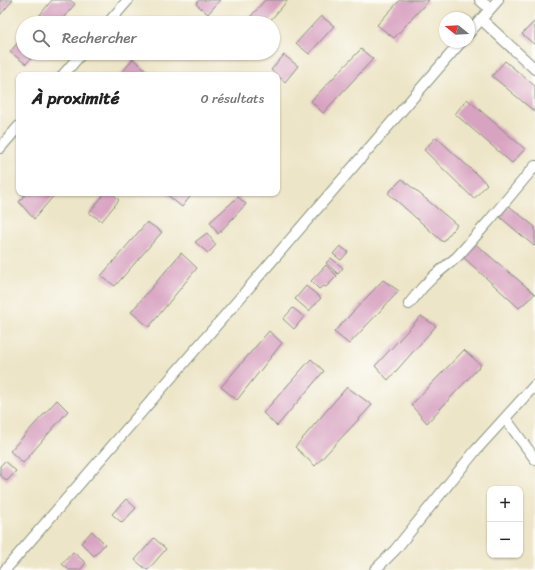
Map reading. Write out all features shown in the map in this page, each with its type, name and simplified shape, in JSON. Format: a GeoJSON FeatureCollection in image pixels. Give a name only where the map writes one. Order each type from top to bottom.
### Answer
{"type":"FeatureCollection","features":[{"type":"Feature","properties":{"kind":"street"},"geometry":{"type":"LineString","coordinates":[[114,16],[128,0]]}},
{"type":"Feature","properties":{"kind":"street"},"geometry":{"type":"LineString","coordinates":[[480,0],[490,9]]}},
{"type":"Feature","properties":{"kind":"street"},"geometry":{"type":"LineString","coordinates":[[475,26],[498,0]]}},
{"type":"Feature","properties":{"kind":"street"},"geometry":{"type":"LineString","coordinates":[[481,19],[535,70]]}},
{"type":"Feature","properties":{"kind":"street"},"geometry":{"type":"LineString","coordinates":[[5,570],[456,48]]}},
{"type":"Feature","properties":{"kind":"street"},"geometry":{"type":"LineString","coordinates":[[66,72],[76,60]]}},
{"type":"Feature","properties":{"kind":"street"},"geometry":{"type":"LineString","coordinates":[[0,148],[16,129]]}},
{"type":"Feature","properties":{"kind":"street"},"geometry":{"type":"LineString","coordinates":[[409,304],[435,275],[457,257],[468,245],[535,166]]}},
{"type":"Feature","properties":{"kind":"street"},"geometry":{"type":"LineString","coordinates":[[375,570],[396,550],[476,450],[535,385]]}},
{"type":"Feature","properties":{"kind":"street"},"geometry":{"type":"LineString","coordinates":[[505,418],[535,459]]}},
{"type":"Feature","properties":{"kind":"building"},"geometry":{"type":"Polygon","coordinates":[[[0,0],[13,0],[0,15],[0,0]]]}},
{"type":"Feature","properties":{"kind":"building"},"geometry":{"type":"Polygon","coordinates":[[[52,0],[70,0],[75,4],[65,16],[39,16],[52,0]]]}},
{"type":"Feature","properties":{"kind":"building"},"geometry":{"type":"Polygon","coordinates":[[[199,0],[220,0],[208,14],[196,4],[199,0]]]}},
{"type":"Feature","properties":{"kind":"building"},"geometry":{"type":"Polygon","coordinates":[[[265,0],[288,0],[274,16],[251,16],[265,0]]]}},
{"type":"Feature","properties":{"kind":"building"},"geometry":{"type":"Polygon","coordinates":[[[400,0],[429,0],[394,38],[377,25],[400,0]]]}},
{"type":"Feature","properties":{"kind":"building"},"geometry":{"type":"Polygon","coordinates":[[[321,16],[334,26],[309,54],[296,43],[321,16]]]}},
{"type":"Feature","properties":{"kind":"building"},"geometry":{"type":"Polygon","coordinates":[[[535,21],[535,45],[522,34],[535,21]]]}},
{"type":"Feature","properties":{"kind":"building"},"geometry":{"type":"Polygon","coordinates":[[[16,45],[16,56],[10,52],[16,45]]]}},
{"type":"Feature","properties":{"kind":"building"},"geometry":{"type":"Polygon","coordinates":[[[361,49],[373,59],[323,113],[311,101],[361,49]]]}},
{"type":"Feature","properties":{"kind":"building"},"geometry":{"type":"Polygon","coordinates":[[[284,55],[298,66],[285,82],[280,78],[280,72],[273,72],[271,70],[284,55]]]}},
{"type":"Feature","properties":{"kind":"building"},"geometry":{"type":"Polygon","coordinates":[[[21,60],[29,60],[26,64],[21,60]]]}},
{"type":"Feature","properties":{"kind":"building"},"geometry":{"type":"Polygon","coordinates":[[[132,60],[134,60],[148,72],[122,72],[132,60]]]}},
{"type":"Feature","properties":{"kind":"building"},"geometry":{"type":"Polygon","coordinates":[[[505,61],[535,86],[535,112],[492,76],[505,61]]]}},
{"type":"Feature","properties":{"kind":"building"},"geometry":{"type":"Polygon","coordinates":[[[467,99],[525,149],[512,163],[455,114],[467,99]]]}},
{"type":"Feature","properties":{"kind":"building"},"geometry":{"type":"Polygon","coordinates":[[[436,137],[487,184],[474,199],[424,150],[436,137]]]}},
{"type":"Feature","properties":{"kind":"building"},"geometry":{"type":"Polygon","coordinates":[[[402,179],[457,225],[443,242],[388,193],[402,179]]]}},
{"type":"Feature","properties":{"kind":"building"},"geometry":{"type":"Polygon","coordinates":[[[24,196],[53,196],[34,219],[19,202],[24,196]]]}},
{"type":"Feature","properties":{"kind":"building"},"geometry":{"type":"Polygon","coordinates":[[[103,196],[115,196],[119,200],[102,221],[89,213],[103,196]]]}},
{"type":"Feature","properties":{"kind":"building"},"geometry":{"type":"Polygon","coordinates":[[[169,196],[191,196],[182,207],[169,196]]]}},
{"type":"Feature","properties":{"kind":"building"},"geometry":{"type":"Polygon","coordinates":[[[238,197],[246,204],[218,234],[210,222],[238,197]]]}},
{"type":"Feature","properties":{"kind":"building"},"geometry":{"type":"Polygon","coordinates":[[[509,206],[535,227],[534,246],[500,217],[509,206]]]}},
{"type":"Feature","properties":{"kind":"building"},"geometry":{"type":"Polygon","coordinates":[[[147,222],[162,232],[115,286],[101,276],[147,222]]]}},
{"type":"Feature","properties":{"kind":"building"},"geometry":{"type":"Polygon","coordinates":[[[207,233],[216,245],[208,253],[195,242],[207,233]]]}},
{"type":"Feature","properties":{"kind":"building"},"geometry":{"type":"Polygon","coordinates":[[[473,242],[535,294],[519,308],[462,256],[473,242]]]}},
{"type":"Feature","properties":{"kind":"building"},"geometry":{"type":"Polygon","coordinates":[[[340,246],[348,252],[341,260],[333,254],[340,246]]]}},
{"type":"Feature","properties":{"kind":"building"},"geometry":{"type":"Polygon","coordinates":[[[181,253],[197,268],[149,327],[131,312],[181,253]]]}},
{"type":"Feature","properties":{"kind":"building"},"geometry":{"type":"Polygon","coordinates":[[[331,258],[343,268],[338,274],[326,263],[331,258]]]}},
{"type":"Feature","properties":{"kind":"building"},"geometry":{"type":"Polygon","coordinates":[[[326,265],[337,276],[326,287],[323,286],[319,289],[311,281],[326,265]]]}},
{"type":"Feature","properties":{"kind":"building"},"geometry":{"type":"Polygon","coordinates":[[[383,280],[399,291],[349,344],[334,332],[383,280]]]}},
{"type":"Feature","properties":{"kind":"building"},"geometry":{"type":"Polygon","coordinates":[[[306,286],[321,298],[309,311],[295,299],[306,286]]]}},
{"type":"Feature","properties":{"kind":"building"},"geometry":{"type":"Polygon","coordinates":[[[293,308],[304,317],[294,329],[283,319],[293,308]]]}},
{"type":"Feature","properties":{"kind":"building"},"geometry":{"type":"Polygon","coordinates":[[[421,316],[436,326],[388,380],[375,366],[421,316]]]}},
{"type":"Feature","properties":{"kind":"building"},"geometry":{"type":"Polygon","coordinates":[[[269,331],[282,343],[237,400],[221,387],[269,331]]]}},
{"type":"Feature","properties":{"kind":"building"},"geometry":{"type":"Polygon","coordinates":[[[464,350],[481,365],[427,423],[411,405],[464,350]]]}},
{"type":"Feature","properties":{"kind":"building"},"geometry":{"type":"Polygon","coordinates":[[[311,359],[324,371],[277,426],[263,413],[311,359]]]}},
{"type":"Feature","properties":{"kind":"building"},"geometry":{"type":"Polygon","coordinates":[[[347,387],[372,405],[315,466],[295,447],[347,387]]]}},
{"type":"Feature","properties":{"kind":"building"},"geometry":{"type":"Polygon","coordinates":[[[57,400],[68,411],[23,463],[10,451],[57,400]]]}},
{"type":"Feature","properties":{"kind":"building"},"geometry":{"type":"Polygon","coordinates":[[[5,461],[16,471],[7,481],[0,475],[0,466],[5,461]]]}},
{"type":"Feature","properties":{"kind":"building"},"geometry":{"type":"Polygon","coordinates":[[[126,499],[136,508],[122,523],[112,514],[126,499]]]}},
{"type":"Feature","properties":{"kind":"building"},"geometry":{"type":"Polygon","coordinates":[[[92,531],[105,544],[94,556],[81,543],[92,531]]]}},
{"type":"Feature","properties":{"kind":"building"},"geometry":{"type":"Polygon","coordinates":[[[154,538],[166,549],[147,570],[135,560],[154,538]]]}},
{"type":"Feature","properties":{"kind":"building"},"geometry":{"type":"Polygon","coordinates":[[[73,552],[86,563],[80,570],[69,570],[62,564],[73,552]]]}}]}
